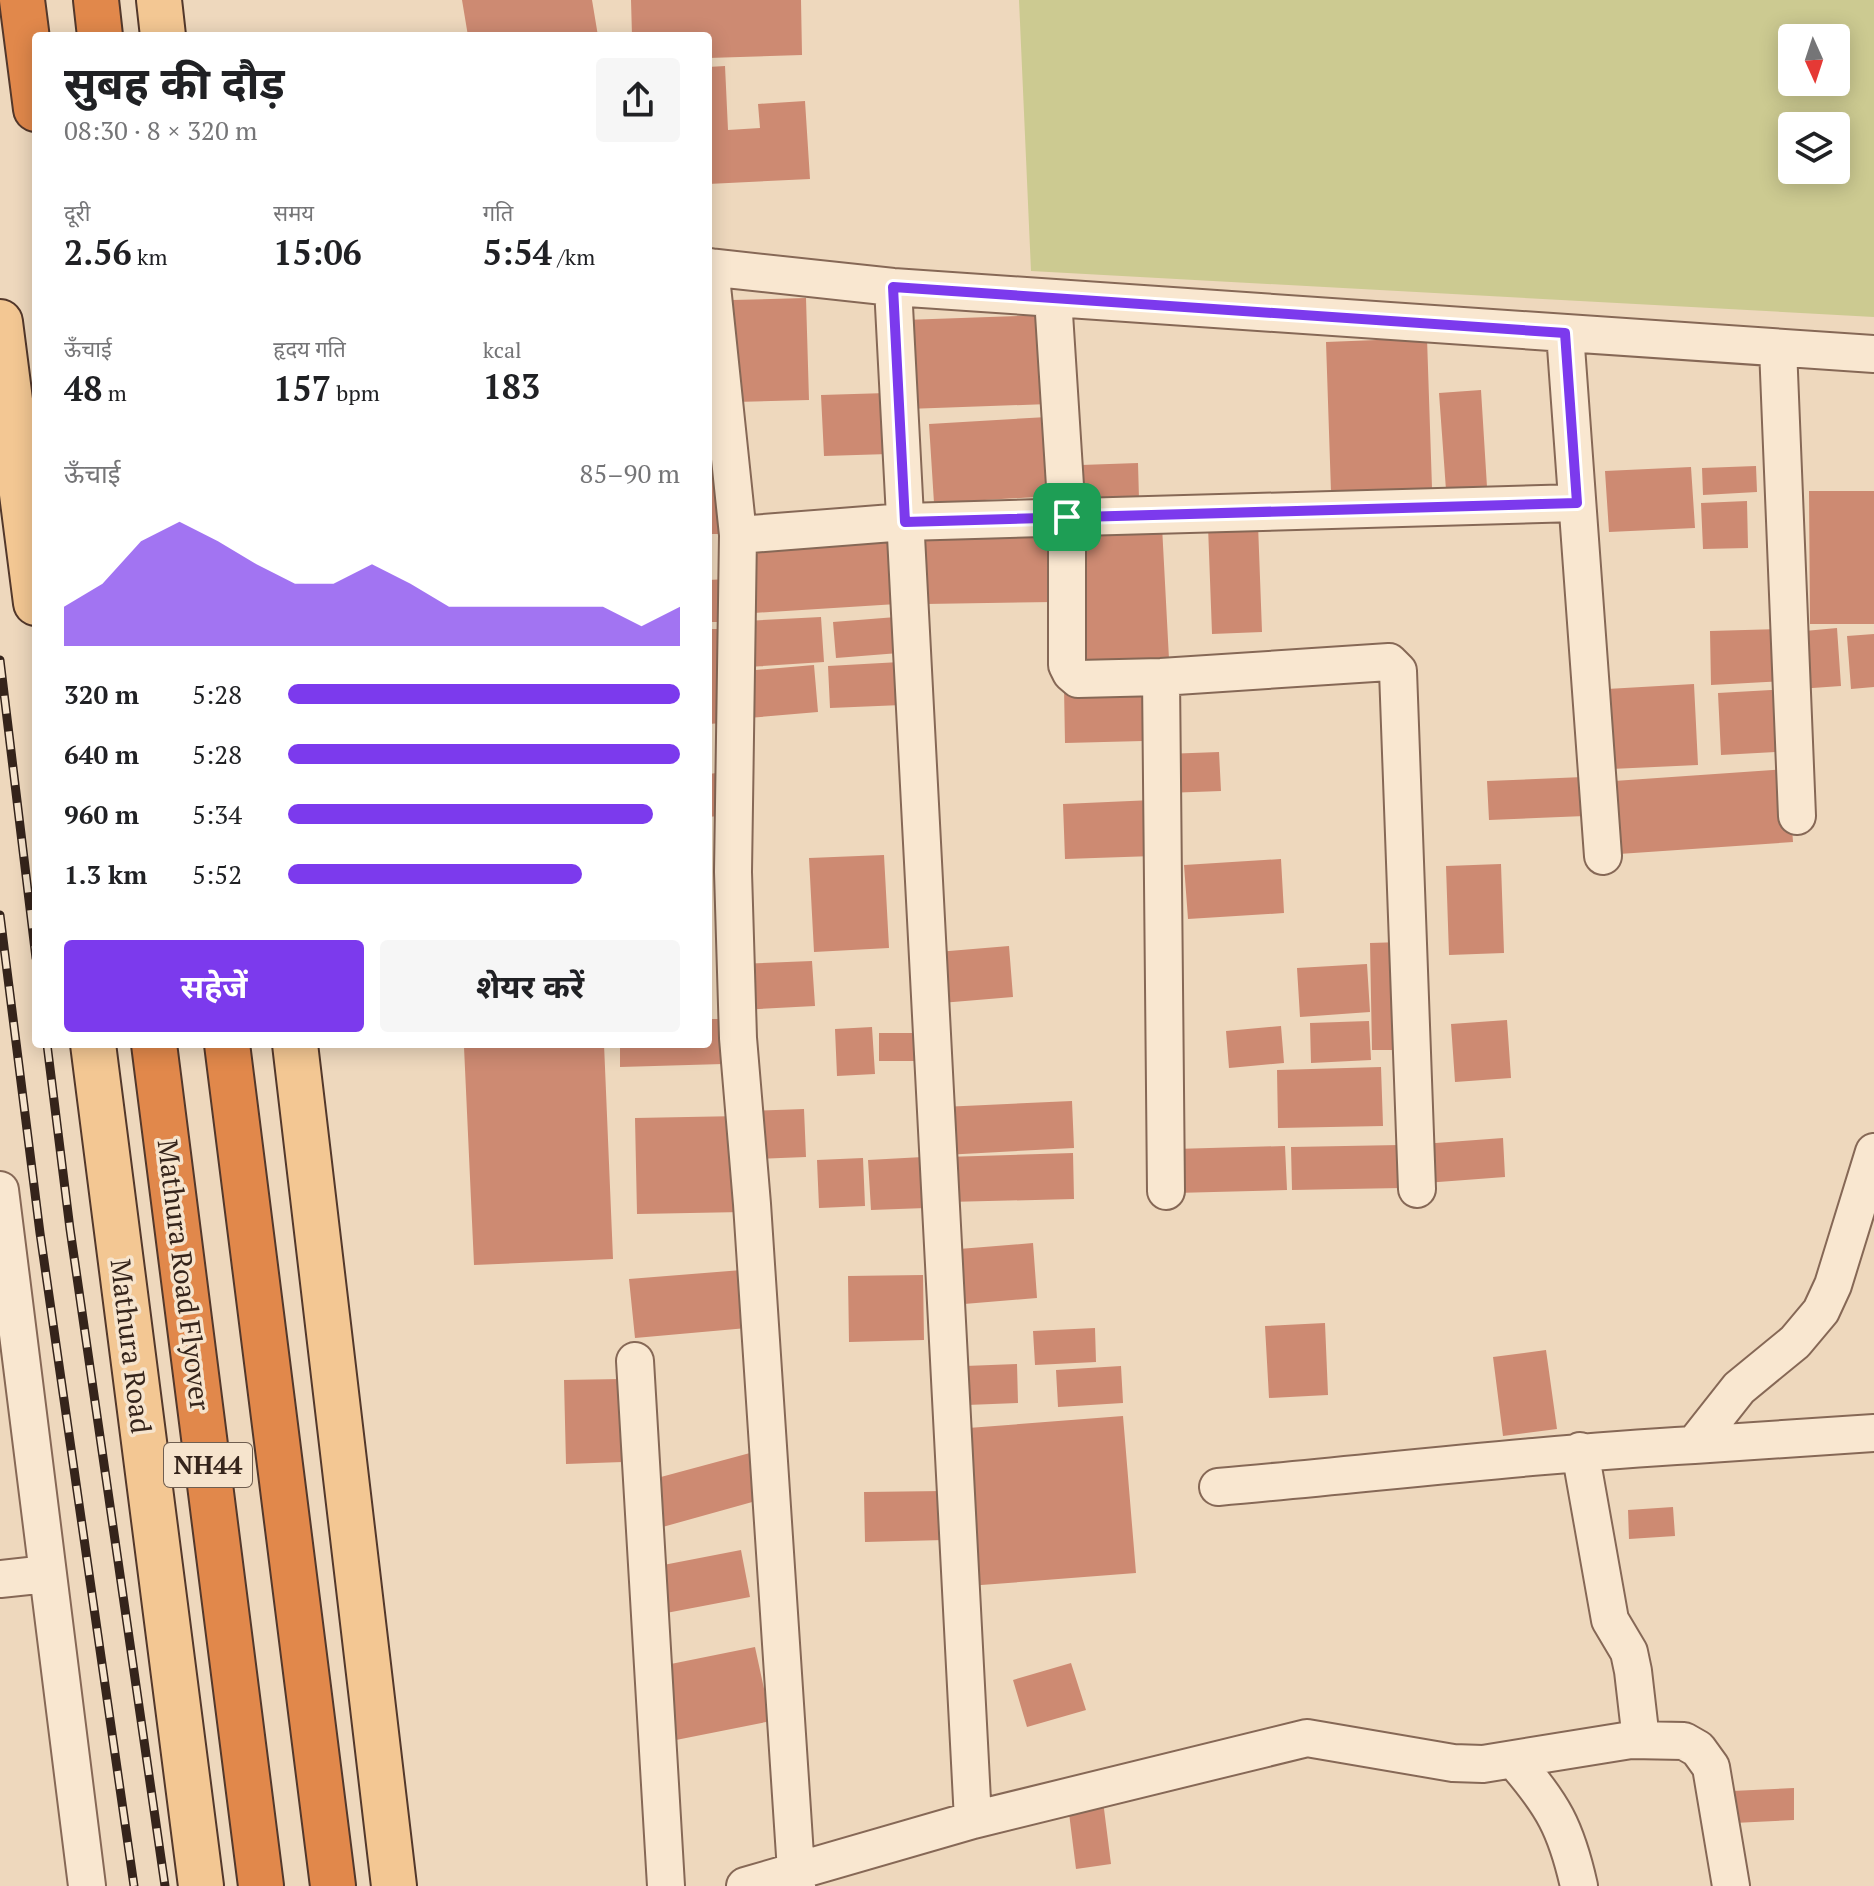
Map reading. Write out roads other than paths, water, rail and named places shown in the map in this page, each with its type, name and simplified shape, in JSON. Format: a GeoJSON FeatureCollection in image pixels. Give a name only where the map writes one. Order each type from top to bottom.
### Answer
{"type":"FeatureCollection","features":[{"type":"Feature","properties":{"kind":"highway"},"geometry":{"type":"LineString","coordinates":[[22,0],[32,78]]}},
{"type":"Feature","properties":{"kind":"highway"},"geometry":{"type":"LineString","coordinates":[[96,0],[100,32]]}},
{"type":"Feature","properties":{"kind":"highway","name":"Mathura Road Flyover"},"geometry":{"type":"LineString","coordinates":[[155,1048],[261,1886]]}},
{"type":"Feature","properties":{"kind":"highway","name":"NH44"},"geometry":{"type":"LineString","coordinates":[[228,1048],[333,1886]]}},
{"type":"Feature","properties":{"kind":"main road"},"geometry":{"type":"LineString","coordinates":[[159,0],[163,32]]}},
{"type":"Feature","properties":{"kind":"main road"},"geometry":{"type":"LineString","coordinates":[[0,322],[32,572]]}},
{"type":"Feature","properties":{"kind":"main road","name":"Mathura Road"},"geometry":{"type":"LineString","coordinates":[[94,1048],[201,1886]]}},
{"type":"Feature","properties":{"kind":"main road"},"geometry":{"type":"LineString","coordinates":[[295,1048],[394,1886]]}},
{"type":"Feature","properties":{"kind":"street"},"geometry":{"type":"LineString","coordinates":[[712,267],[893,287],[1874,354]]}},
{"type":"Feature","properties":{"kind":"street"},"geometry":{"type":"LineString","coordinates":[[893,287],[973,1820]]}},
{"type":"Feature","properties":{"kind":"street"},"geometry":{"type":"LineString","coordinates":[[712,295],[738,535],[733,872],[738,1038],[753,1220],[796,1879]]}},
{"type":"Feature","properties":{"kind":"street"},"geometry":{"type":"LineString","coordinates":[[1053,298],[1067,517],[1067,665],[1071,673],[1078,679],[1161,677],[1389,662],[1398,671],[1417,1189]]}},
{"type":"Feature","properties":{"kind":"street"},"geometry":{"type":"LineString","coordinates":[[1565,333],[1603,856]]}},
{"type":"Feature","properties":{"kind":"street"},"geometry":{"type":"LineString","coordinates":[[1778,348],[1797,816]]}},
{"type":"Feature","properties":{"kind":"street"},"geometry":{"type":"LineString","coordinates":[[738,535],[905,522],[1577,503]]}},
{"type":"Feature","properties":{"kind":"street"},"geometry":{"type":"LineString","coordinates":[[1161,677],[1166,1191]]}},
{"type":"Feature","properties":{"kind":"street"},"geometry":{"type":"LineString","coordinates":[[1694,1445],[1739,1388],[1795,1342],[1821,1311],[1833,1285],[1874,1152]]}},
{"type":"Feature","properties":{"kind":"street"},"geometry":{"type":"LineString","coordinates":[[0,1190],[87,1886]]}},
{"type":"Feature","properties":{"kind":"street"},"geometry":{"type":"LineString","coordinates":[[635,1361],[666,1886]]}},
{"type":"Feature","properties":{"kind":"street"},"geometry":{"type":"LineString","coordinates":[[1218,1487],[1580,1451],[1874,1433]]}},
{"type":"Feature","properties":{"kind":"street"},"geometry":{"type":"LineString","coordinates":[[1580,1451],[1610,1620],[1629,1652],[1641,1740]]}},
{"type":"Feature","properties":{"kind":"street"},"geometry":{"type":"LineString","coordinates":[[0,1579],[47,1574]]}},
{"type":"Feature","properties":{"kind":"street"},"geometry":{"type":"LineString","coordinates":[[745,1886],[796,1879],[973,1820],[1307,1738],[1453,1763],[1483,1764],[1641,1740],[1684,1741],[1698,1749],[1711,1767],[1731,1886]]}},
{"type":"Feature","properties":{"kind":"street"},"geometry":{"type":"LineString","coordinates":[[1514,1760],[1548,1800],[1570,1845],[1579,1886]]}},
{"type":"Feature","properties":{"kind":"railway"},"geometry":{"type":"LineString","coordinates":[[0,660],[32,925]]}},
{"type":"Feature","properties":{"kind":"railway"},"geometry":{"type":"LineString","coordinates":[[0,915],[40,1233],[134,1886]]}},
{"type":"Feature","properties":{"kind":"railway"},"geometry":{"type":"LineString","coordinates":[[47,1048],[70,1229],[165,1886]]}}]}
